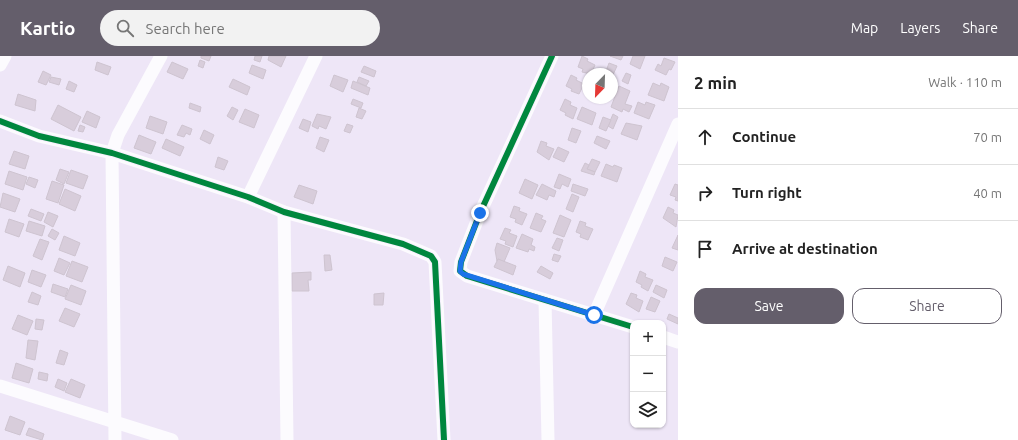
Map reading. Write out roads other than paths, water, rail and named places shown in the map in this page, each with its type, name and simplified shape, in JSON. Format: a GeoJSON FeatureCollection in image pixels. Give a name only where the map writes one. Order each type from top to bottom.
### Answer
{"type":"FeatureCollection","features":[{"type":"Feature","properties":{"kind":"street"},"geometry":{"type":"LineString","coordinates":[[0,65],[5,56]]}},
{"type":"Feature","properties":{"kind":"street"},"geometry":{"type":"LineString","coordinates":[[115,440],[112,153],[118,135],[161,56]]}},
{"type":"Feature","properties":{"kind":"street"},"geometry":{"type":"LineString","coordinates":[[248,197],[316,56]]}},
{"type":"Feature","properties":{"kind":"street"},"geometry":{"type":"LineString","coordinates":[[552,56],[480,213],[459,267],[460,271],[467,276],[630,326]]}},
{"type":"Feature","properties":{"kind":"street"},"geometry":{"type":"LineString","coordinates":[[0,121],[39,136],[112,153],[248,197],[284,212],[403,244],[431,256],[435,262],[444,440]]}},
{"type":"Feature","properties":{"kind":"street"},"geometry":{"type":"LineString","coordinates":[[594,315],[678,124]]}},
{"type":"Feature","properties":{"kind":"street"},"geometry":{"type":"LineString","coordinates":[[284,212],[287,440]]}},
{"type":"Feature","properties":{"kind":"street"},"geometry":{"type":"LineString","coordinates":[[545,300],[548,440]]}},
{"type":"Feature","properties":{"kind":"street"},"geometry":{"type":"LineString","coordinates":[[666,338],[678,342]]}},
{"type":"Feature","properties":{"kind":"street"},"geometry":{"type":"LineString","coordinates":[[0,386],[172,440]]}}]}
